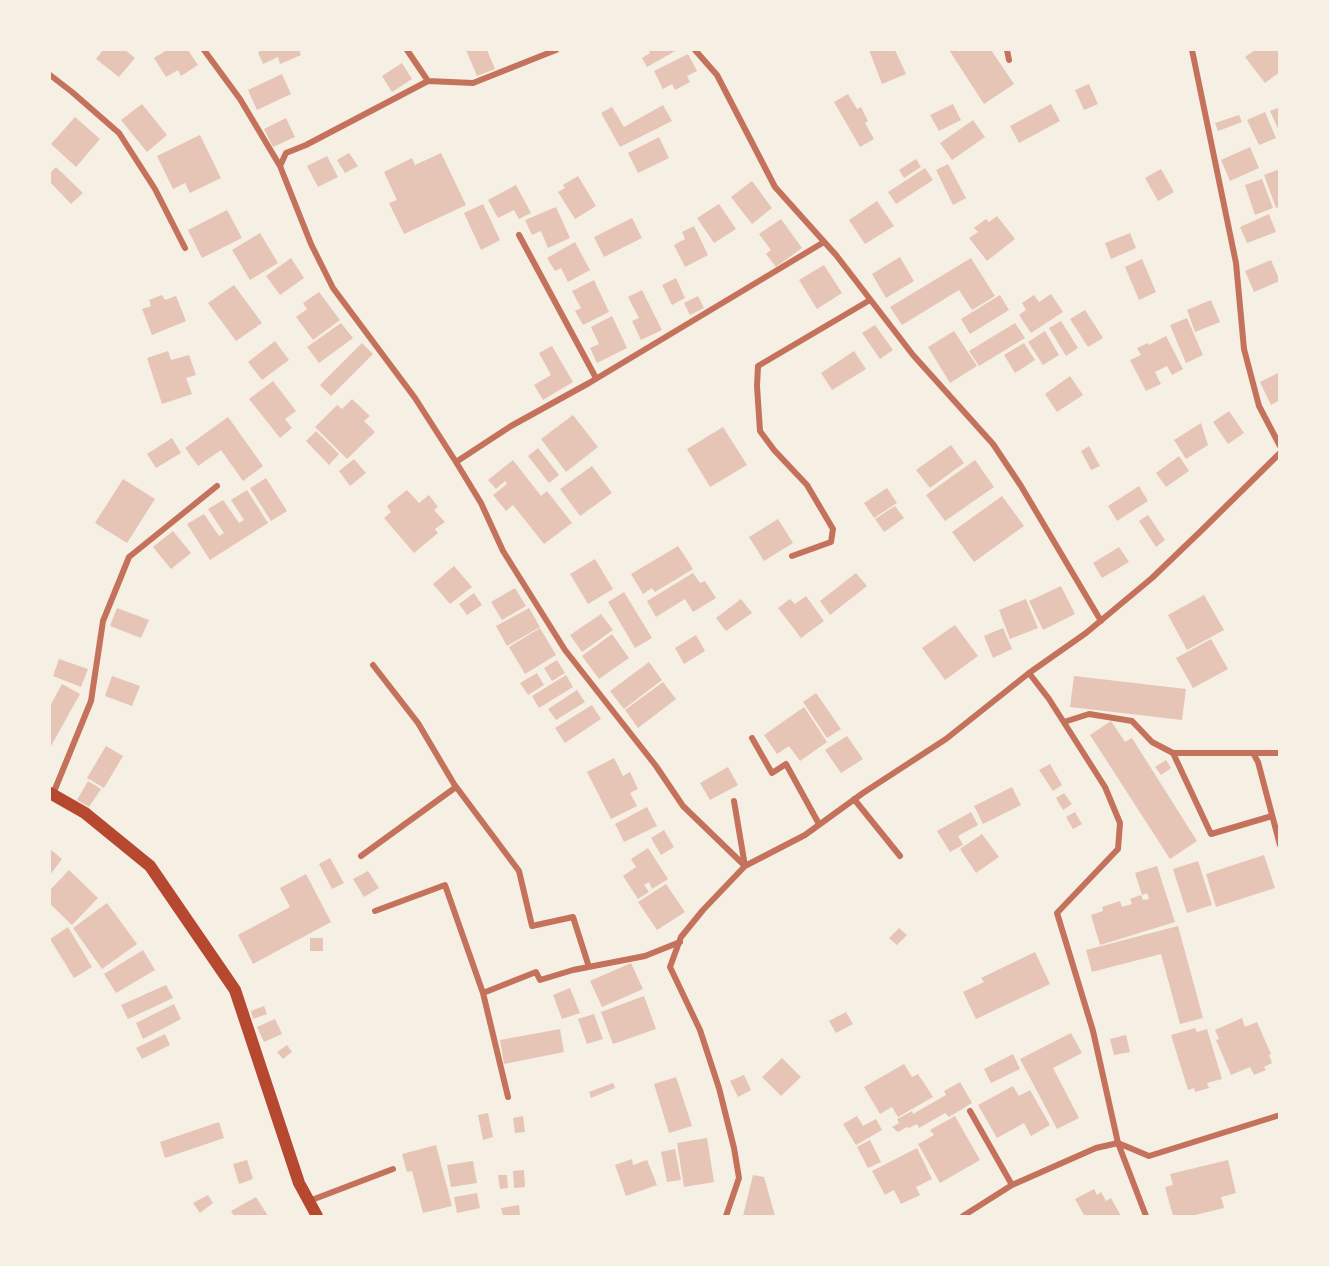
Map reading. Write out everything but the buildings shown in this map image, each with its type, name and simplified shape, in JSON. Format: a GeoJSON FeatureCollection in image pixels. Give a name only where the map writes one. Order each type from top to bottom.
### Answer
{"type":"FeatureCollection","features":[{"type":"Feature","properties":{"kind":"main road"},"geometry":{"type":"LineString","coordinates":[[51,794],[85,813],[150,866],[235,990],[299,1183],[318,1216]]}},
{"type":"Feature","properties":{"kind":"street"},"geometry":{"type":"LineString","coordinates":[[204,50],[240,99],[280,166],[311,244],[333,288],[415,398],[481,503],[503,551],[565,650],[656,766],[683,806],[745,866]]}},
{"type":"Feature","properties":{"kind":"street"},"geometry":{"type":"LineString","coordinates":[[407,50],[428,81]]}},
{"type":"Feature","properties":{"kind":"street"},"geometry":{"type":"LineString","coordinates":[[280,166],[286,153],[306,145],[428,81],[473,83],[556,50]]}},
{"type":"Feature","properties":{"kind":"street"},"geometry":{"type":"LineString","coordinates":[[695,50],[717,75],[775,187],[824,242],[913,355],[993,444],[1021,486],[1101,621]]}},
{"type":"Feature","properties":{"kind":"street"},"geometry":{"type":"LineString","coordinates":[[1007,50],[1008,60]]}},
{"type":"Feature","properties":{"kind":"street"},"geometry":{"type":"LineString","coordinates":[[1192,50],[1236,263],[1244,349],[1259,406],[1280,446]]}},
{"type":"Feature","properties":{"kind":"street"},"geometry":{"type":"LineString","coordinates":[[50,75],[119,133],[156,189],[184,248]]}},
{"type":"Feature","properties":{"kind":"street"},"geometry":{"type":"LineString","coordinates":[[519,235],[596,378]]}},
{"type":"Feature","properties":{"kind":"street"},"geometry":{"type":"LineString","coordinates":[[456,462],[511,426],[824,242]]}},
{"type":"Feature","properties":{"kind":"street"},"geometry":{"type":"LineString","coordinates":[[792,556],[831,542],[833,530],[807,484],[774,450],[760,431],[758,366],[870,300]]}},
{"type":"Feature","properties":{"kind":"street"},"geometry":{"type":"LineString","coordinates":[[726,1216],[739,1178],[719,1088],[700,1030],[670,967],[681,937],[745,866],[805,835],[854,799],[946,739],[1029,673],[1101,621],[1160,569],[1280,453]]}},
{"type":"Feature","properties":{"kind":"street"},"geometry":{"type":"LineString","coordinates":[[51,794],[91,701],[103,621],[129,557],[217,486]]}},
{"type":"Feature","properties":{"kind":"street"},"geometry":{"type":"LineString","coordinates":[[373,665],[417,723],[456,787],[519,871],[532,926],[573,917],[589,967]]}},
{"type":"Feature","properties":{"kind":"street"},"geometry":{"type":"LineString","coordinates":[[1029,673],[1049,699],[1105,787],[1120,823],[1118,849],[1057,913],[1093,1031],[1118,1143],[1146,1216]]}},
{"type":"Feature","properties":{"kind":"street"},"geometry":{"type":"LineString","coordinates":[[1064,723],[1089,714],[1132,721],[1152,742],[1173,753],[1280,753]]}},
{"type":"Feature","properties":{"kind":"street"},"geometry":{"type":"LineString","coordinates":[[752,738],[772,773],[786,764],[819,824]]}},
{"type":"Feature","properties":{"kind":"street"},"geometry":{"type":"LineString","coordinates":[[1173,753],[1211,834],[1272,816]]}},
{"type":"Feature","properties":{"kind":"street"},"geometry":{"type":"LineString","coordinates":[[1253,753],[1258,762],[1280,844]]}},
{"type":"Feature","properties":{"kind":"street"},"geometry":{"type":"LineString","coordinates":[[361,856],[456,787]]}},
{"type":"Feature","properties":{"kind":"street"},"geometry":{"type":"LineString","coordinates":[[854,799],[900,856]]}},
{"type":"Feature","properties":{"kind":"street"},"geometry":{"type":"LineString","coordinates":[[734,801],[745,866]]}},
{"type":"Feature","properties":{"kind":"street"},"geometry":{"type":"LineString","coordinates":[[375,911],[445,885],[483,993],[508,1097]]}},
{"type":"Feature","properties":{"kind":"street"},"geometry":{"type":"LineString","coordinates":[[483,993],[536,972],[540,980],[573,970],[645,956],[680,942]]}},
{"type":"Feature","properties":{"kind":"street"},"geometry":{"type":"LineString","coordinates":[[970,1111],[1012,1185]]}},
{"type":"Feature","properties":{"kind":"street"},"geometry":{"type":"LineString","coordinates":[[963,1216],[1012,1185],[1096,1148],[1118,1143],[1149,1156],[1280,1115]]}},
{"type":"Feature","properties":{"kind":"street"},"geometry":{"type":"LineString","coordinates":[[309,1201],[393,1169]]}}]}
